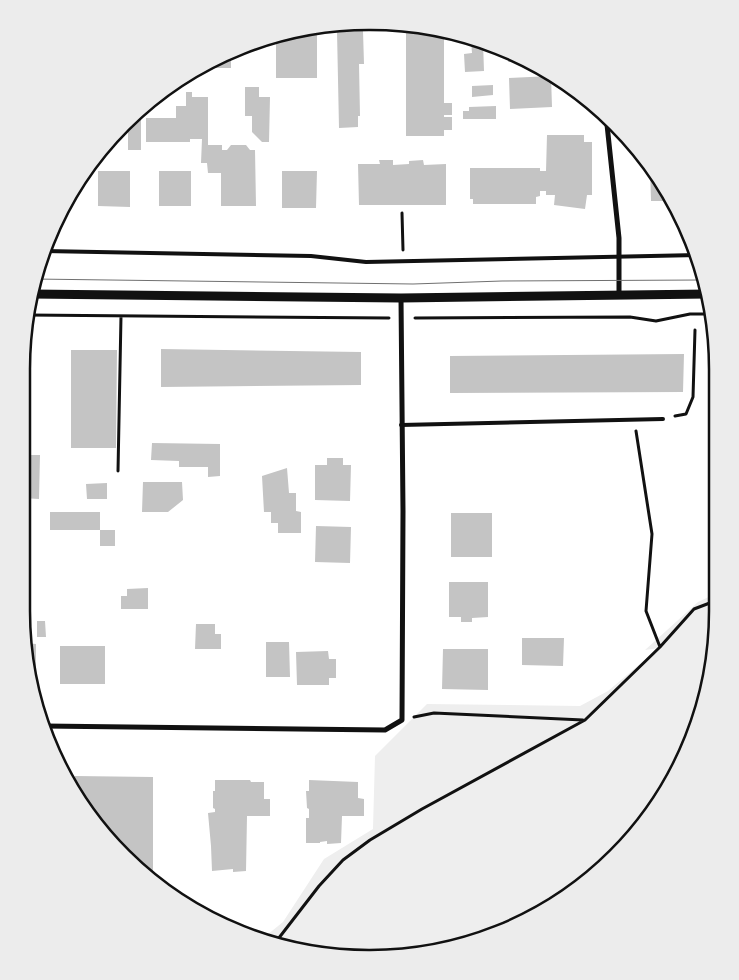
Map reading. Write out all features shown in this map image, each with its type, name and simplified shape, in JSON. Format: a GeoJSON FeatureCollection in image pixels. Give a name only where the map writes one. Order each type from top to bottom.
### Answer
{"type":"FeatureCollection","features":[{"type":"Feature","properties":{"kind":"street"},"geometry":{"type":"LineString","coordinates":[[607,127],[619,238],[619,295]]}},
{"type":"Feature","properties":{"kind":"street"},"geometry":{"type":"LineString","coordinates":[[39,294],[401,298],[700,294]]}},
{"type":"Feature","properties":{"kind":"street"},"geometry":{"type":"LineString","coordinates":[[50,726],[385,730],[402,720],[401,298]]}},
{"type":"Feature","properties":{"kind":"lane"},"geometry":{"type":"LineString","coordinates":[[51,252],[311,256],[366,262],[689,256]]}},
{"type":"Feature","properties":{"kind":"lane"},"geometry":{"type":"LineString","coordinates":[[401,424],[663,419]]}},
{"type":"Feature","properties":{"kind":"path"},"geometry":{"type":"LineString","coordinates":[[402,213],[404,240]]}},
{"type":"Feature","properties":{"kind":"path"},"geometry":{"type":"LineString","coordinates":[[402,318],[630,316],[656,321],[690,314],[704,314]]}},
{"type":"Feature","properties":{"kind":"path"},"geometry":{"type":"LineString","coordinates":[[35,315],[372,319]]}},
{"type":"Feature","properties":{"kind":"path"},"geometry":{"type":"LineString","coordinates":[[118,471],[121,316]]}},
{"type":"Feature","properties":{"kind":"path"},"geometry":{"type":"LineString","coordinates":[[663,419],[686,414],[692,397],[695,330]]}},
{"type":"Feature","properties":{"kind":"path"},"geometry":{"type":"LineString","coordinates":[[634,420],[652,534],[646,611],[660,647]]}},
{"type":"Feature","properties":{"kind":"path"},"geometry":{"type":"LineString","coordinates":[[279,937],[319,886],[343,860],[370,840],[422,809],[585,720],[660,647],[694,609],[709,603]]}},
{"type":"Feature","properties":{"kind":"path"},"geometry":{"type":"LineString","coordinates":[[402,720],[434,713],[585,720]]}},
{"type":"Feature","properties":{"kind":"shaded area"},"geometry":{"type":"Polygon","coordinates":[[[709,597],[706,655],[691,720],[674,761],[652,799],[625,834],[610,851],[576,880],[539,905],[499,924],[457,938],[414,947],[370,950],[347,949],[303,943],[268,934],[283,922],[324,859],[373,829],[375,756],[427,704],[580,706],[608,691],[659,648],[645,650],[698,602],[709,597]]]}},
{"type":"Feature","properties":{"kind":"building"},"geometry":{"type":"Polygon","coordinates":[[[363,31],[364,64],[359,64],[360,116],[358,116],[358,127],[339,128],[337,32],[363,31]]]}},
{"type":"Feature","properties":{"kind":"building"},"geometry":{"type":"Polygon","coordinates":[[[406,32],[444,39],[444,103],[452,103],[452,115],[444,115],[444,117],[452,117],[452,130],[444,130],[444,136],[406,136],[406,32]]]}},
{"type":"Feature","properties":{"kind":"building"},"geometry":{"type":"Polygon","coordinates":[[[317,34],[317,78],[276,78],[276,44],[317,34]]]}},
{"type":"Feature","properties":{"kind":"building"},"geometry":{"type":"Polygon","coordinates":[[[471,46],[483,50],[484,71],[465,72],[464,54],[472,53],[471,46]]]}},
{"type":"Feature","properties":{"kind":"building"},"geometry":{"type":"Polygon","coordinates":[[[231,60],[231,68],[213,68],[231,60]]]}},
{"type":"Feature","properties":{"kind":"building"},"geometry":{"type":"Polygon","coordinates":[[[541,76],[551,83],[552,107],[510,109],[509,78],[541,76]]]}},
{"type":"Feature","properties":{"kind":"building"},"geometry":{"type":"Polygon","coordinates":[[[493,85],[493,95],[472,97],[472,86],[493,85]]]}},
{"type":"Feature","properties":{"kind":"building"},"geometry":{"type":"Polygon","coordinates":[[[245,87],[259,87],[259,97],[270,97],[269,142],[262,142],[252,132],[252,116],[245,116],[245,87]]]}},
{"type":"Feature","properties":{"kind":"building"},"geometry":{"type":"Polygon","coordinates":[[[186,92],[192,92],[192,97],[208,97],[208,145],[222,145],[222,150],[227,150],[231,145],[246,145],[250,150],[255,150],[256,206],[221,206],[221,173],[208,173],[207,163],[201,163],[202,139],[190,139],[190,142],[146,142],[146,118],[176,118],[176,106],[186,106],[186,92]]]}},
{"type":"Feature","properties":{"kind":"building"},"geometry":{"type":"Polygon","coordinates":[[[496,106],[496,119],[463,119],[463,111],[469,111],[469,107],[496,106]]]}},
{"type":"Feature","properties":{"kind":"building"},"geometry":{"type":"Polygon","coordinates":[[[141,120],[141,150],[128,150],[128,130],[141,120]]]}},
{"type":"Feature","properties":{"kind":"building"},"geometry":{"type":"Polygon","coordinates":[[[547,135],[584,135],[584,142],[592,142],[592,195],[587,195],[585,209],[554,205],[555,195],[546,195],[546,191],[540,191],[540,196],[536,197],[536,204],[473,204],[473,199],[470,199],[470,168],[540,168],[540,171],[546,171],[547,135]]]}},
{"type":"Feature","properties":{"kind":"building"},"geometry":{"type":"Polygon","coordinates":[[[379,160],[393,160],[393,165],[409,164],[409,161],[423,160],[424,165],[446,164],[446,205],[359,205],[358,164],[380,164],[379,160]]]}},
{"type":"Feature","properties":{"kind":"building"},"geometry":{"type":"Polygon","coordinates":[[[98,171],[130,171],[130,207],[98,206],[98,171]]]}},
{"type":"Feature","properties":{"kind":"building"},"geometry":{"type":"Polygon","coordinates":[[[159,171],[191,171],[191,206],[159,206],[159,171]]]}},
{"type":"Feature","properties":{"kind":"building"},"geometry":{"type":"Polygon","coordinates":[[[282,171],[317,171],[316,208],[282,208],[282,171]]]}},
{"type":"Feature","properties":{"kind":"building"},"geometry":{"type":"Polygon","coordinates":[[[650,179],[665,201],[651,201],[650,179]]]}},
{"type":"Feature","properties":{"kind":"building"},"geometry":{"type":"Polygon","coordinates":[[[161,349],[361,352],[361,385],[161,387],[161,349]]]}},
{"type":"Feature","properties":{"kind":"building"},"geometry":{"type":"Polygon","coordinates":[[[71,350],[117,350],[116,448],[71,448],[71,350]]]}},
{"type":"Feature","properties":{"kind":"building"},"geometry":{"type":"Polygon","coordinates":[[[684,354],[683,392],[450,393],[450,356],[684,354]]]}},
{"type":"Feature","properties":{"kind":"building"},"geometry":{"type":"Polygon","coordinates":[[[152,443],[220,444],[220,476],[208,477],[208,467],[179,467],[179,461],[151,460],[152,443]]]}},
{"type":"Feature","properties":{"kind":"building"},"geometry":{"type":"Polygon","coordinates":[[[30,455],[40,455],[39,499],[30,498],[30,455]]]}},
{"type":"Feature","properties":{"kind":"building"},"geometry":{"type":"Polygon","coordinates":[[[327,458],[343,458],[343,465],[351,465],[350,501],[315,500],[315,465],[327,465],[327,458]]]}},
{"type":"Feature","properties":{"kind":"building"},"geometry":{"type":"Polygon","coordinates":[[[287,468],[289,493],[296,493],[296,511],[301,512],[301,533],[278,533],[278,523],[271,523],[271,512],[264,512],[262,476],[287,468]]]}},
{"type":"Feature","properties":{"kind":"building"},"geometry":{"type":"Polygon","coordinates":[[[143,482],[182,482],[183,500],[168,512],[142,512],[143,482]]]}},
{"type":"Feature","properties":{"kind":"building"},"geometry":{"type":"Polygon","coordinates":[[[107,483],[107,499],[87,499],[86,484],[107,483]]]}},
{"type":"Feature","properties":{"kind":"building"},"geometry":{"type":"Polygon","coordinates":[[[50,512],[100,512],[100,530],[50,530],[50,512]]]}},
{"type":"Feature","properties":{"kind":"building"},"geometry":{"type":"Polygon","coordinates":[[[451,513],[492,513],[492,557],[451,557],[451,513]]]}},
{"type":"Feature","properties":{"kind":"building"},"geometry":{"type":"Polygon","coordinates":[[[316,526],[351,527],[350,563],[315,562],[316,526]]]}},
{"type":"Feature","properties":{"kind":"building"},"geometry":{"type":"Polygon","coordinates":[[[100,530],[115,530],[115,546],[100,546],[100,530]]]}},
{"type":"Feature","properties":{"kind":"building"},"geometry":{"type":"Polygon","coordinates":[[[449,582],[488,582],[488,617],[472,618],[472,622],[461,622],[461,617],[449,617],[449,582]]]}},
{"type":"Feature","properties":{"kind":"building"},"geometry":{"type":"Polygon","coordinates":[[[148,588],[148,609],[121,609],[121,596],[127,596],[127,589],[148,588]]]}},
{"type":"Feature","properties":{"kind":"building"},"geometry":{"type":"Polygon","coordinates":[[[37,621],[45,621],[46,637],[37,637],[37,621]]]}},
{"type":"Feature","properties":{"kind":"building"},"geometry":{"type":"Polygon","coordinates":[[[196,624],[215,624],[215,634],[221,634],[221,649],[195,649],[196,624]]]}},
{"type":"Feature","properties":{"kind":"building"},"geometry":{"type":"Polygon","coordinates":[[[522,638],[564,638],[563,666],[522,665],[522,638]]]}},
{"type":"Feature","properties":{"kind":"building"},"geometry":{"type":"Polygon","coordinates":[[[266,642],[289,642],[290,677],[266,677],[266,642]]]}},
{"type":"Feature","properties":{"kind":"building"},"geometry":{"type":"Polygon","coordinates":[[[32,644],[36,644],[36,672],[32,644]]]}},
{"type":"Feature","properties":{"kind":"building"},"geometry":{"type":"Polygon","coordinates":[[[60,646],[105,646],[105,684],[60,684],[60,646]]]}},
{"type":"Feature","properties":{"kind":"building"},"geometry":{"type":"Polygon","coordinates":[[[443,649],[488,649],[488,690],[442,689],[443,649]]]}},
{"type":"Feature","properties":{"kind":"building"},"geometry":{"type":"Polygon","coordinates":[[[328,651],[329,659],[336,659],[336,678],[329,678],[329,685],[297,685],[296,652],[328,651]]]}},
{"type":"Feature","properties":{"kind":"building"},"geometry":{"type":"Polygon","coordinates":[[[75,776],[153,777],[153,871],[129,851],[114,834],[75,780],[75,776]]]}},
{"type":"Feature","properties":{"kind":"building"},"geometry":{"type":"Polygon","coordinates":[[[215,780],[264,782],[264,799],[270,799],[270,816],[247,816],[246,871],[233,872],[233,869],[212,871],[208,813],[215,812],[213,808],[213,791],[215,791],[215,780]]]}},
{"type":"Feature","properties":{"kind":"building"},"geometry":{"type":"Polygon","coordinates":[[[309,780],[358,782],[358,798],[364,799],[364,816],[342,816],[341,843],[327,844],[327,841],[306,843],[306,818],[309,818],[309,809],[307,808],[306,791],[309,791],[309,780]]]}},
{"type":"Feature","properties":{"kind":"tram line"},"geometry":{"type":"LineString","coordinates":[[43,279],[413,284],[502,281],[696,280]]}}]}
